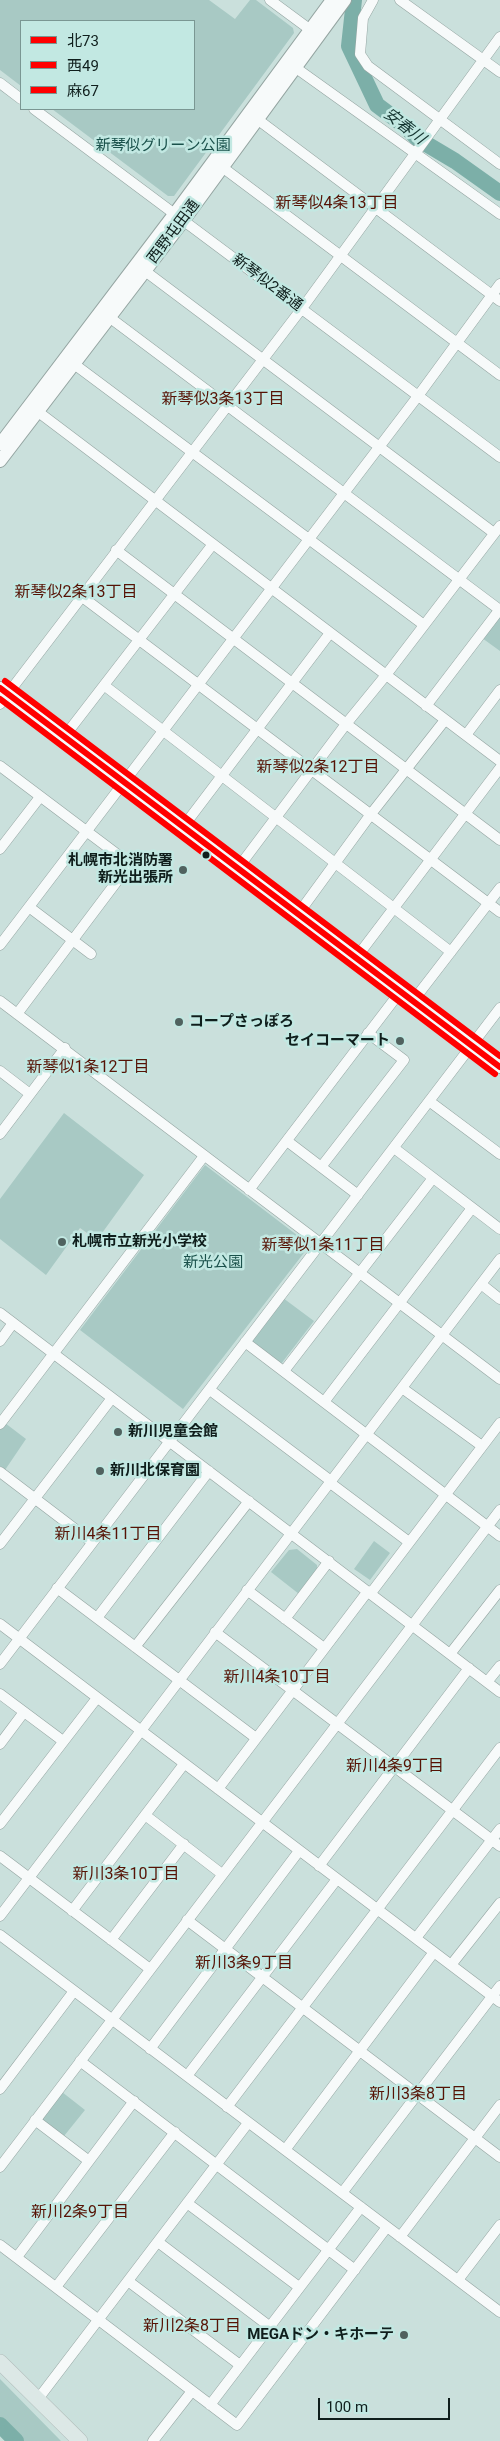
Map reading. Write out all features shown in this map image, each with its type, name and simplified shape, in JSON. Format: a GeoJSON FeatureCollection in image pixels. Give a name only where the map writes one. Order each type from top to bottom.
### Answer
{"type":"FeatureCollection","features":[{"type":"Feature","properties":{"kind":"main road"},"geometry":{"type":"LineString","coordinates":[[0,2362],[80,2441]]}},
{"type":"Feature","properties":{"kind":"street"},"geometry":{"type":"LineString","coordinates":[[270,0],[315,32]]}},
{"type":"Feature","properties":{"kind":"street","name":"西野屯田通"},"geometry":{"type":"LineString","coordinates":[[0,461],[74,364],[105,314],[145,271],[179,217],[222,167],[253,116],[296,68],[332,0]]}},
{"type":"Feature","properties":{"kind":"street","name":"西野屯田通"},"geometry":{"type":"LineString","coordinates":[[0,444],[105,314],[315,32],[345,0]]}},
{"type":"Feature","properties":{"kind":"street"},"geometry":{"type":"LineString","coordinates":[[373,0],[363,18],[360,54],[368,66],[500,164]]}},
{"type":"Feature","properties":{"kind":"street"},"geometry":{"type":"LineString","coordinates":[[400,0],[500,72]]}},
{"type":"Feature","properties":{"kind":"street"},"geometry":{"type":"LineString","coordinates":[[0,704],[4,691],[156,502],[227,405],[302,308],[500,37]]}},
{"type":"Feature","properties":{"kind":"street"},"geometry":{"type":"LineString","coordinates":[[296,68],[421,146],[500,214]]}},
{"type":"Feature","properties":{"kind":"street"},"geometry":{"type":"LineString","coordinates":[[0,83],[20,98]]}},
{"type":"Feature","properties":{"kind":"street","name":"新琴似2番通"},"geometry":{"type":"LineString","coordinates":[[35,110],[500,457]]}},
{"type":"Feature","properties":{"kind":"street"},"geometry":{"type":"LineString","coordinates":[[253,116],[496,298]]}},
{"type":"Feature","properties":{"kind":"street"},"geometry":{"type":"LineString","coordinates":[[222,167],[500,375]]}},
{"type":"Feature","properties":{"kind":"street"},"geometry":{"type":"LineString","coordinates":[[145,271],[378,447],[497,529],[386,675],[275,816],[238,868]]}},
{"type":"Feature","properties":{"kind":"street"},"geometry":{"type":"LineString","coordinates":[[2,939],[124,782],[457,343],[496,298],[500,284]]}},
{"type":"Feature","properties":{"kind":"street"},"geometry":{"type":"LineString","coordinates":[[105,314],[500,609],[426,706]]}},
{"type":"Feature","properties":{"kind":"street"},"geometry":{"type":"LineString","coordinates":[[74,364],[424,625]]}},
{"type":"Feature","properties":{"kind":"street"},"geometry":{"type":"LineString","coordinates":[[37,411],[500,761]]}},
{"type":"Feature","properties":{"kind":"street"},"geometry":{"type":"LineString","coordinates":[[64,737],[213,544]]}},
{"type":"Feature","properties":{"kind":"street"},"geometry":{"type":"LineString","coordinates":[[116,550],[500,840]]}},
{"type":"Feature","properties":{"kind":"street"},"geometry":{"type":"LineString","coordinates":[[81,596],[500,912]]}},
{"type":"Feature","properties":{"kind":"street"},"geometry":{"type":"LineString","coordinates":[[183,827],[256,728],[330,633]]}},
{"type":"Feature","properties":{"kind":"street"},"geometry":{"type":"LineString","coordinates":[[105,686],[451,952]]}},
{"type":"Feature","properties":{"kind":"street"},"geometry":{"type":"LineString","coordinates":[[466,735],[500,690]]}},
{"type":"Feature","properties":{"kind":"street"},"geometry":{"type":"LineString","coordinates":[[4,691],[500,1067]]}},
{"type":"Feature","properties":{"kind":"street"},"geometry":{"type":"LineString","coordinates":[[298,914],[371,814],[445,720]]}},
{"type":"Feature","properties":{"kind":"street"},"geometry":{"type":"LineString","coordinates":[[0,766],[130,864],[17,1014]]}},
{"type":"Feature","properties":{"kind":"street"},"geometry":{"type":"LineString","coordinates":[[356,958],[500,768]]}},
{"type":"Feature","properties":{"kind":"street"},"geometry":{"type":"LineString","coordinates":[[0,849],[40,797]]}},
{"type":"Feature","properties":{"kind":"street"},"geometry":{"type":"LineString","coordinates":[[413,1001],[500,888]]}},
{"type":"Feature","properties":{"kind":"street"},"geometry":{"type":"LineString","coordinates":[[28,907],[91,954]]}},
{"type":"Feature","properties":{"kind":"street"},"geometry":{"type":"LineString","coordinates":[[249,1190],[400,992]]}},
{"type":"Feature","properties":{"kind":"street"},"geometry":{"type":"LineString","coordinates":[[0,1001],[65,1048],[204,1156],[500,1379]]}},
{"type":"Feature","properties":{"kind":"street"},"geometry":{"type":"LineString","coordinates":[[0,1664],[500,1008]]}},
{"type":"Feature","properties":{"kind":"street"},"geometry":{"type":"LineString","coordinates":[[321,1167],[404,1060],[368,1033]]}},
{"type":"Feature","properties":{"kind":"street"},"geometry":{"type":"LineString","coordinates":[[0,1134],[65,1048]]}},
{"type":"Feature","properties":{"kind":"street"},"geometry":{"type":"LineString","coordinates":[[0,1071],[30,1094]]}},
{"type":"Feature","properties":{"kind":"street"},"geometry":{"type":"LineString","coordinates":[[430,1101],[500,1154]]}},
{"type":"Feature","properties":{"kind":"street"},"geometry":{"type":"LineString","coordinates":[[287,1141],[358,1195]]}},
{"type":"Feature","properties":{"kind":"street"},"geometry":{"type":"LineString","coordinates":[[394,1148],[500,1229]]}},
{"type":"Feature","properties":{"kind":"street"},"geometry":{"type":"LineString","coordinates":[[0,1424],[204,1156]]}},
{"type":"Feature","properties":{"kind":"street"},"geometry":{"type":"LineString","coordinates":[[284,1371],[432,1178]]}},
{"type":"Feature","properties":{"kind":"street"},"geometry":{"type":"LineString","coordinates":[[324,1402],[472,1208]]}},
{"type":"Feature","properties":{"kind":"street"},"geometry":{"type":"LineString","coordinates":[[0,1916],[500,1259]]}},
{"type":"Feature","properties":{"kind":"street"},"geometry":{"type":"LineString","coordinates":[[480,1284],[500,1299]]}},
{"type":"Feature","properties":{"kind":"street"},"geometry":{"type":"LineString","coordinates":[[0,1313],[500,1692]]}},
{"type":"Feature","properties":{"kind":"street"},"geometry":{"type":"LineString","coordinates":[[0,1341],[13,1323]]}},
{"type":"Feature","properties":{"kind":"street"},"geometry":{"type":"LineString","coordinates":[[245,1342],[500,1536]]}},
{"type":"Feature","properties":{"kind":"street"},"geometry":{"type":"LineString","coordinates":[[402,1388],[482,1446]]}},
{"type":"Feature","properties":{"kind":"street"},"geometry":{"type":"LineString","coordinates":[[210,1390],[409,1542]]}},
{"type":"Feature","properties":{"kind":"street"},"geometry":{"type":"LineString","coordinates":[[0,1544],[112,1398]]}},
{"type":"Feature","properties":{"kind":"street"},"geometry":{"type":"LineString","coordinates":[[218,1789],[324,1648],[409,1542],[500,1423]]}},
{"type":"Feature","properties":{"kind":"street"},"geometry":{"type":"LineString","coordinates":[[0,1472],[92,1542]]}},
{"type":"Feature","properties":{"kind":"street"},"geometry":{"type":"LineString","coordinates":[[97,1618],[209,1472]]}},
{"type":"Feature","properties":{"kind":"street"},"geometry":{"type":"LineString","coordinates":[[135,1647],[249,1501]]}},
{"type":"Feature","properties":{"kind":"street"},"geometry":{"type":"LineString","coordinates":[[1,2163],[36,2120],[500,1510]]}},
{"type":"Feature","properties":{"kind":"street"},"geometry":{"type":"LineString","coordinates":[[285,1619],[329,1562]]}},
{"type":"Feature","properties":{"kind":"street"},"geometry":{"type":"LineString","coordinates":[[57,1588],[256,1738]]}},
{"type":"Feature","properties":{"kind":"street"},"geometry":{"type":"LineString","coordinates":[[247,1590],[324,1648]]}},
{"type":"Feature","properties":{"kind":"street"},"geometry":{"type":"LineString","coordinates":[[450,1654],[500,1590]]}},
{"type":"Feature","properties":{"kind":"street"},"geometry":{"type":"LineString","coordinates":[[0,1624],[496,1999]]}},
{"type":"Feature","properties":{"kind":"street"},"geometry":{"type":"LineString","coordinates":[[215,1632],[496,1843]]}},
{"type":"Feature","properties":{"kind":"street"},"geometry":{"type":"LineString","coordinates":[[488,1682],[500,1666]]}},
{"type":"Feature","properties":{"kind":"street"},"geometry":{"type":"LineString","coordinates":[[319,1866],[469,1668]]}},
{"type":"Feature","properties":{"kind":"street"},"geometry":{"type":"LineString","coordinates":[[0,1694],[64,1741]]}},
{"type":"Feature","properties":{"kind":"street"},"geometry":{"type":"LineString","coordinates":[[0,1824],[97,1698]]}},
{"type":"Feature","properties":{"kind":"street"},"geometry":{"type":"LineString","coordinates":[[0,1744],[24,1712]]}},
{"type":"Feature","properties":{"kind":"street"},"geometry":{"type":"LineString","coordinates":[[227,2107],[500,1748]]}},
{"type":"Feature","properties":{"kind":"street"},"geometry":{"type":"LineString","coordinates":[[72,1911],[184,1764]]}},
{"type":"Feature","properties":{"kind":"street"},"geometry":{"type":"LineString","coordinates":[[145,1815],[222,1874]]}},
{"type":"Feature","properties":{"kind":"street"},"geometry":{"type":"LineString","coordinates":[[416,1938],[496,1843],[500,1829]]}},
{"type":"Feature","properties":{"kind":"street"},"geometry":{"type":"LineString","coordinates":[[111,1940],[184,1844]]}},
{"type":"Feature","properties":{"kind":"street"},"geometry":{"type":"LineString","coordinates":[[150,2048],[299,1851]]}},
{"type":"Feature","properties":{"kind":"street"},"geometry":{"type":"LineString","coordinates":[[0,1856],[150,1969]]}},
{"type":"Feature","properties":{"kind":"street"},"geometry":{"type":"LineString","coordinates":[[187,2076],[337,1879]]}},
{"type":"Feature","properties":{"kind":"street"},"geometry":{"type":"LineString","coordinates":[[451,1966],[500,1903]]}},
{"type":"Feature","properties":{"kind":"street"},"geometry":{"type":"LineString","coordinates":[[187,1920],[500,2157]]}},
{"type":"Feature","properties":{"kind":"street"},"geometry":{"type":"LineString","coordinates":[[0,1935],[500,2312]]}},
{"type":"Feature","properties":{"kind":"street"},"geometry":{"type":"LineString","coordinates":[[285,2150],[434,1952]]}},
{"type":"Feature","properties":{"kind":"street"},"geometry":{"type":"LineString","coordinates":[[342,2193],[417,2094],[496,1999],[500,1986]]}},
{"type":"Feature","properties":{"kind":"street"},"geometry":{"type":"LineString","coordinates":[[0,2089],[74,1991]]}},
{"type":"Feature","properties":{"kind":"street"},"geometry":{"type":"LineString","coordinates":[[80,2061],[329,2248],[355,2270]]}},
{"type":"Feature","properties":{"kind":"street"},"geometry":{"type":"LineString","coordinates":[[17,2257],[134,2102]]}},
{"type":"Feature","properties":{"kind":"street"},"geometry":{"type":"LineString","coordinates":[[400,2237],[500,2105]]}},
{"type":"Feature","properties":{"kind":"street"},"geometry":{"type":"LineString","coordinates":[[36,2120],[89,2161]]}},
{"type":"Feature","properties":{"kind":"street"},"geometry":{"type":"LineString","coordinates":[[38,2400],[248,2123]]}},
{"type":"Feature","properties":{"kind":"street"},"geometry":{"type":"LineString","coordinates":[[56,2287],[175,2132]]}},
{"type":"Feature","properties":{"kind":"street"},"geometry":{"type":"LineString","coordinates":[[188,2203],[299,2287]]}},
{"type":"Feature","properties":{"kind":"street"},"geometry":{"type":"LineString","coordinates":[[210,2405],[361,2207]]}},
{"type":"Feature","properties":{"kind":"street"},"geometry":{"type":"LineString","coordinates":[[458,2280],[500,2225]]}},
{"type":"Feature","properties":{"kind":"street"},"geometry":{"type":"LineString","coordinates":[[0,2244],[237,2425],[387,2227]]}},
{"type":"Feature","properties":{"kind":"street"},"geometry":{"type":"LineString","coordinates":[[158,2242],[269,2326]]}},
{"type":"Feature","properties":{"kind":"street"},"geometry":{"type":"LineString","coordinates":[[128,2281],[240,2365]]}},
{"type":"Feature","properties":{"kind":"street"},"geometry":{"type":"LineString","coordinates":[[152,2441],[192,2391]]}},
{"type":"Feature","properties":{"kind":"green space","name":"新琴似グリーン公園"},"geometry":{"type":"Polygon","coordinates":[[[0,0],[209,0],[235,19],[250,0],[256,0],[293,28],[294,33],[174,196],[168,196],[53,110],[195,110],[195,20],[20,20],[20,85],[0,70],[0,0]]]}},
{"type":"Feature","properties":{"kind":"green space"},"geometry":{"type":"Polygon","coordinates":[[[500,618],[500,651],[482,638],[500,618]]]}},
{"type":"Feature","properties":{"kind":"green space"},"geometry":{"type":"Polygon","coordinates":[[[64,1113],[144,1175],[97,1240],[80,1228],[46,1275],[0,1239],[0,1199],[64,1113]]]}},
{"type":"Feature","properties":{"kind":"green space","name":"新光公園"},"geometry":{"type":"Polygon","coordinates":[[[205,1165],[310,1245],[183,1409],[80,1330],[205,1165]]]}},
{"type":"Feature","properties":{"kind":"green space"},"geometry":{"type":"Polygon","coordinates":[[[283,1298],[314,1321],[281,1364],[251,1341],[283,1298]]]}},
{"type":"Feature","properties":{"kind":"green space"},"geometry":{"type":"Polygon","coordinates":[[[5,1423],[26,1439],[5,1470],[0,1466],[0,1430],[5,1423]]]}},
{"type":"Feature","properties":{"kind":"green space"},"geometry":{"type":"Polygon","coordinates":[[[374,1541],[390,1553],[370,1580],[354,1569],[374,1541]]]}},
{"type":"Feature","properties":{"kind":"green space"},"geometry":{"type":"Polygon","coordinates":[[[297,1549],[317,1565],[317,1569],[299,1594],[271,1572],[289,1550],[297,1549]]]}},
{"type":"Feature","properties":{"kind":"green space"},"geometry":{"type":"Polygon","coordinates":[[[62,2092],[85,2110],[64,2136],[41,2119],[62,2092]]]}},
{"type":"Feature","properties":{"kind":"green space"},"geometry":{"type":"Polygon","coordinates":[[[0,2379],[61,2441],[23,2441],[0,2419],[0,2379]]]}},
{"type":"Feature","properties":{"kind":"waterway","name":"安春川"},"geometry":{"type":"LineString","coordinates":[[354,0],[349,46],[377,105],[405,126],[418,139],[455,161],[500,193]]}},
{"type":"Feature","properties":{"kind":"waterway"},"geometry":{"type":"LineString","coordinates":[[0,2425],[16,2441]]}},
{"type":"Feature","properties":{"kind":"transit line","name":"麻67"},"geometry":{"type":"LineString","coordinates":[[5,681],[500,1056]]}},
{"type":"Feature","properties":{"kind":"transit line","name":"北73"},"geometry":{"type":"LineString","coordinates":[[0,688],[500,1067]]}},
{"type":"Feature","properties":{"kind":"transit line","name":"西49"},"geometry":{"type":"LineString","coordinates":[[0,699],[495,1074]]}},
{"type":"Feature","properties":{"kind":"place","name":"札幌市北消防署 新光出張所"},"geometry":{"type":"Point","coordinates":[183,870]}},
{"type":"Feature","properties":{"kind":"place","name":"コープさっぽろ"},"geometry":{"type":"Point","coordinates":[179,1022]}},
{"type":"Feature","properties":{"kind":"place","name":"セイコーマート"},"geometry":{"type":"Point","coordinates":[400,1041]}},
{"type":"Feature","properties":{"kind":"place","name":"札幌市立新光小学校"},"geometry":{"type":"Point","coordinates":[62,1242]}},
{"type":"Feature","properties":{"kind":"place","name":"新川児童会館"},"geometry":{"type":"Point","coordinates":[118,1432]}},
{"type":"Feature","properties":{"kind":"place","name":"新川北保育園"},"geometry":{"type":"Point","coordinates":[100,1471]}},
{"type":"Feature","properties":{"kind":"place","name":"MEGAドン・キホーテ"},"geometry":{"type":"Point","coordinates":[404,2335]}},
{"type":"Feature","properties":{"kind":"district","name":"新琴似4条13丁目"},"geometry":{"type":"Point","coordinates":[337,204]}},
{"type":"Feature","properties":{"kind":"district","name":"新琴似3条13丁目"},"geometry":{"type":"Point","coordinates":[223,400]}},
{"type":"Feature","properties":{"kind":"district","name":"新琴似2条13丁目"},"geometry":{"type":"Point","coordinates":[76,593]}},
{"type":"Feature","properties":{"kind":"district","name":"新琴似2条12丁目"},"geometry":{"type":"Point","coordinates":[318,768]}},
{"type":"Feature","properties":{"kind":"district","name":"新琴似1条12丁目"},"geometry":{"type":"Point","coordinates":[88,1068]}},
{"type":"Feature","properties":{"kind":"district","name":"新琴似1条11丁目"},"geometry":{"type":"Point","coordinates":[323,1246]}},
{"type":"Feature","properties":{"kind":"district","name":"新川4条11丁目"},"geometry":{"type":"Point","coordinates":[108,1535]}},
{"type":"Feature","properties":{"kind":"district","name":"新川4条10丁目"},"geometry":{"type":"Point","coordinates":[277,1678]}},
{"type":"Feature","properties":{"kind":"district","name":"新川4条9丁目"},"geometry":{"type":"Point","coordinates":[395,1767]}},
{"type":"Feature","properties":{"kind":"district","name":"新川3条10丁目"},"geometry":{"type":"Point","coordinates":[126,1875]}},
{"type":"Feature","properties":{"kind":"district","name":"新川3条9丁目"},"geometry":{"type":"Point","coordinates":[244,1964]}},
{"type":"Feature","properties":{"kind":"district","name":"新川3条8丁目"},"geometry":{"type":"Point","coordinates":[418,2095]}},
{"type":"Feature","properties":{"kind":"district","name":"新川2条9丁目"},"geometry":{"type":"Point","coordinates":[80,2213]}},
{"type":"Feature","properties":{"kind":"district","name":"新川2条8丁目"},"geometry":{"type":"Point","coordinates":[192,2327]}}]}
